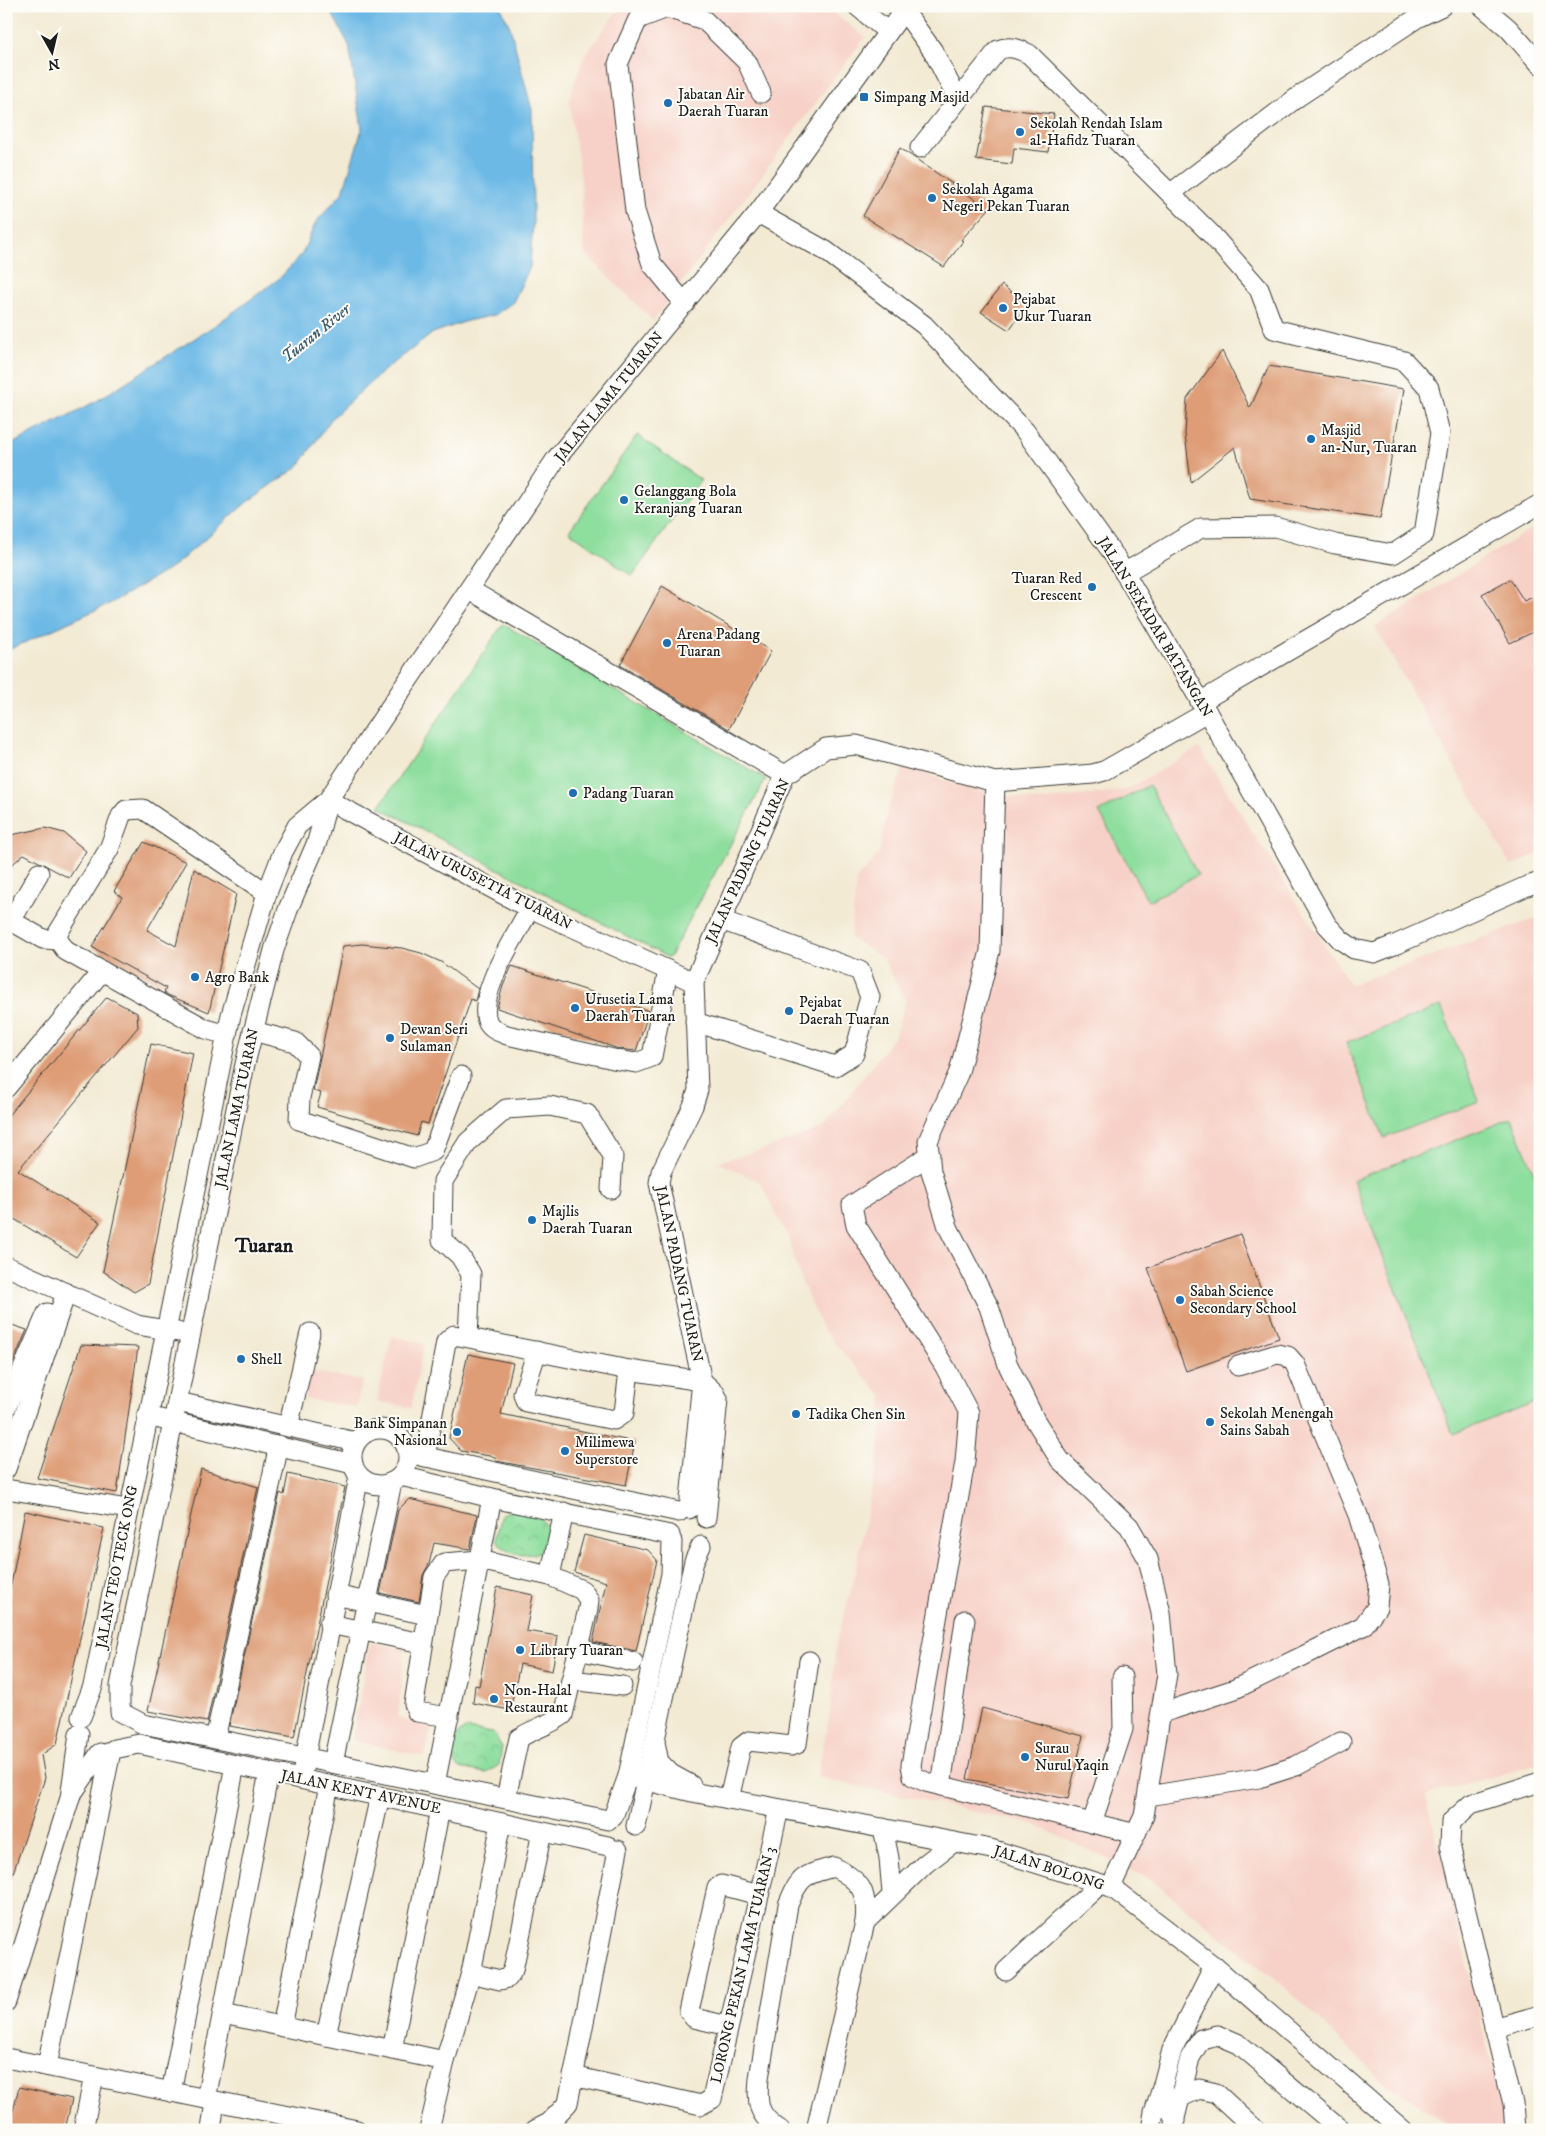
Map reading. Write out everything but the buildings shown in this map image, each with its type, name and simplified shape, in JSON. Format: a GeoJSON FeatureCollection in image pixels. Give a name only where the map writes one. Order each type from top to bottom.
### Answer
{"type":"FeatureCollection","features":[{"type":"Feature","properties":{"kind":"street"},"geometry":{"type":"LineString","coordinates":[[857,6],[888,32]]}},
{"type":"Feature","properties":{"kind":"street"},"geometry":{"type":"LineString","coordinates":[[1171,194],[1299,96],[1418,18],[1442,6]]}},
{"type":"Feature","properties":{"kind":"street"},"geometry":{"type":"LineString","coordinates":[[1482,6],[1508,28],[1540,64]]}},
{"type":"Feature","properties":{"kind":"street"},"geometry":{"type":"LineString","coordinates":[[685,304],[652,264],[635,211],[618,64],[638,19],[667,8],[704,20],[746,62],[761,94]]}},
{"type":"Feature","properties":{"kind":"street"},"geometry":{"type":"LineString","coordinates":[[906,8],[933,51],[958,100]]}},
{"type":"Feature","properties":{"kind":"street","name":"JALAN LAMA TUARAN"},"geometry":{"type":"LineString","coordinates":[[148,1412],[227,1035],[266,893],[283,852],[297,826],[328,800],[556,459],[758,214],[906,8]]}},
{"type":"Feature","properties":{"kind":"street"},"geometry":{"type":"LineString","coordinates":[[920,148],[998,50],[1006,46],[1029,54],[1211,234],[1259,289],[1274,330],[1404,361],[1429,388],[1440,433],[1424,534],[1393,554],[1335,544],[1275,527],[1201,528],[1124,573]]}},
{"type":"Feature","properties":{"kind":"street","name":"JALAN SEKADAR BATANGAN"},"geometry":{"type":"LineString","coordinates":[[758,214],[826,251],[924,325],[1025,431],[1114,555],[1327,925],[1341,940],[1354,949],[1374,953],[1540,882]]}},
{"type":"Feature","properties":{"kind":"street","name":"JALAN PADANG TUARAN"},"geometry":{"type":"LineString","coordinates":[[684,1511],[702,1381],[659,1183],[661,1172],[693,1106],[698,1090],[694,982],[785,775],[826,748],[856,745],[996,782],[1093,774],[1104,771],[1203,707],[1540,504]]}},
{"type":"Feature","properties":{"kind":"street"},"geometry":{"type":"LineString","coordinates":[[470,590],[785,775]]}},
{"type":"Feature","properties":{"kind":"street"},"geometry":{"type":"LineString","coordinates":[[996,782],[990,952],[959,1072],[928,1140],[930,1171],[948,1227],[989,1307],[1008,1365],[1034,1420],[1060,1460],[1129,1526],[1148,1559],[1161,1613],[1167,1674],[1148,1796],[1144,1816],[1136,1834],[1105,1886],[1006,1971]]}},
{"type":"Feature","properties":{"kind":"street","name":"JALAN LAMA TUARAN"},"geometry":{"type":"LineString","coordinates":[[174,1423],[253,1031],[274,950],[289,907],[317,842],[328,800]]}},
{"type":"Feature","properties":{"kind":"street","name":"JALAN URUSETIA TUARAN"},"geometry":{"type":"LineString","coordinates":[[328,800],[530,908],[694,982]]}},
{"type":"Feature","properties":{"kind":"street"},"geometry":{"type":"LineString","coordinates":[[227,1035],[206,1029],[66,951],[58,940],[61,926],[109,849],[121,816],[126,810],[134,808],[142,809],[266,893]]}},
{"type":"Feature","properties":{"kind":"street"},"geometry":{"type":"LineString","coordinates":[[39,873],[9,920],[43,939],[58,940]]}},
{"type":"Feature","properties":{"kind":"street"},"geometry":{"type":"LineString","coordinates":[[530,908],[488,991],[485,1014],[488,1022],[492,1028],[507,1036],[636,1063],[652,1057],[668,970]]}},
{"type":"Feature","properties":{"kind":"street"},"geometry":{"type":"LineString","coordinates":[[695,1022],[835,1066],[854,1054],[870,997],[860,971],[722,920]]}},
{"type":"Feature","properties":{"kind":"street"},"geometry":{"type":"LineString","coordinates":[[6,1088],[102,971]]}},
{"type":"Feature","properties":{"kind":"street"},"geometry":{"type":"LineString","coordinates":[[253,1031],[295,1042],[309,1056],[300,1098],[299,1120],[414,1158],[433,1151],[461,1076]]}},
{"type":"Feature","properties":{"kind":"street"},"geometry":{"type":"LineString","coordinates":[[468,1337],[471,1274],[460,1256],[442,1240],[444,1180],[468,1142],[506,1109],[550,1106],[587,1114],[613,1156],[610,1189]]}},
{"type":"Feature","properties":{"kind":"street"},"geometry":{"type":"LineString","coordinates":[[930,1155],[852,1205],[856,1225],[945,1367],[969,1413],[965,1462],[911,1766],[913,1776],[941,1786],[1136,1834]]}},
{"type":"Feature","properties":{"kind":"street"},"geometry":{"type":"LineString","coordinates":[[6,1266],[137,1324],[192,1336]]}},
{"type":"Feature","properties":{"kind":"street"},"geometry":{"type":"LineString","coordinates":[[6,1408],[62,1291]]}},
{"type":"Feature","properties":{"kind":"street"},"geometry":{"type":"LineString","coordinates":[[6,1469],[62,1291]]}},
{"type":"Feature","properties":{"kind":"street"},"geometry":{"type":"LineString","coordinates":[[137,1324],[147,1337],[151,1351],[148,1412],[174,1423],[278,1445],[356,1470],[375,1484],[396,1479],[564,1512],[671,1538],[677,1546],[690,1550],[701,1546]]}},
{"type":"Feature","properties":{"kind":"street"},"geometry":{"type":"LineString","coordinates":[[288,1426],[310,1333]]}},
{"type":"Feature","properties":{"kind":"street"},"geometry":{"type":"LineString","coordinates":[[334,1763],[361,1630],[396,1479],[417,1455],[446,1342],[454,1334],[629,1370],[702,1381]]}},
{"type":"Feature","properties":{"kind":"street"},"geometry":{"type":"LineString","coordinates":[[537,1351],[524,1394],[526,1402],[614,1420],[624,1413],[629,1370]]}},
{"type":"Feature","properties":{"kind":"street"},"geometry":{"type":"LineString","coordinates":[[1162,1713],[1235,1689],[1303,1656],[1363,1626],[1377,1607],[1380,1584],[1358,1515],[1295,1364],[1288,1356],[1277,1354],[1238,1366]]}},
{"type":"Feature","properties":{"kind":"street","name":"JALAN PADANG TUARAN"},"geometry":{"type":"LineString","coordinates":[[702,1381],[716,1393],[718,1399],[706,1518]]}},
{"type":"Feature","properties":{"kind":"street"},"geometry":{"type":"LineString","coordinates":[[178,1402],[356,1442]]}},
{"type":"Feature","properties":{"kind":"street","name":"JALAN TEO TECK ONG"},"geometry":{"type":"LineString","coordinates":[[70,1798],[80,1726],[91,1695],[148,1412]]}},
{"type":"Feature","properties":{"kind":"street","name":"JALAN TEO TECK ONG"},"geometry":{"type":"LineString","coordinates":[[120,1712],[120,1686],[174,1423]]}},
{"type":"Feature","properties":{"kind":"street"},"geometry":{"type":"LineString","coordinates":[[301,1779],[356,1470],[353,1449],[356,1442],[365,1433],[383,1429],[400,1437],[417,1455],[684,1511],[695,1510],[706,1518],[710,1530],[709,1536],[701,1546],[694,1561],[654,1741],[637,1778],[602,1830],[604,1841],[613,1848],[624,1850],[634,1844],[638,1834],[637,1778],[671,1574],[670,1522],[684,1511]]}},
{"type":"Feature","properties":{"kind":"street"},"geometry":{"type":"LineString","coordinates":[[215,1739],[278,1445]]}},
{"type":"Feature","properties":{"kind":"street"},"geometry":{"type":"LineString","coordinates":[[6,1489],[128,1509]]}},
{"type":"Feature","properties":{"kind":"street"},"geometry":{"type":"LineString","coordinates":[[436,1784],[492,1498]]}},
{"type":"Feature","properties":{"kind":"street"},"geometry":{"type":"LineString","coordinates":[[550,1576],[564,1512]]}},
{"type":"Feature","properties":{"kind":"street"},"geometry":{"type":"LineString","coordinates":[[449,1717],[417,1712],[414,1704],[422,1643],[434,1577],[444,1563],[479,1560],[550,1576],[582,1590],[589,1600],[563,1715],[549,1725],[532,1730],[519,1738],[506,1798]]}},
{"type":"Feature","properties":{"kind":"street"},"geometry":{"type":"LineString","coordinates":[[334,1595],[427,1615]]}},
{"type":"Feature","properties":{"kind":"street"},"geometry":{"type":"LineString","coordinates":[[941,1786],[965,1620]]}},
{"type":"Feature","properties":{"kind":"street"},"geometry":{"type":"LineString","coordinates":[[329,1624],[422,1643]]}},
{"type":"Feature","properties":{"kind":"street"},"geometry":{"type":"LineString","coordinates":[[578,1650],[633,1662]]}},
{"type":"Feature","properties":{"kind":"street"},"geometry":{"type":"LineString","coordinates":[[729,1799],[741,1747],[749,1741],[791,1746],[797,1744],[809,1661]]}},
{"type":"Feature","properties":{"kind":"street"},"geometry":{"type":"LineString","coordinates":[[1092,1823],[1123,1729],[1122,1676]]}},
{"type":"Feature","properties":{"kind":"street"},"geometry":{"type":"LineString","coordinates":[[572,1680],[622,1686]]}},
{"type":"Feature","properties":{"kind":"street"},"geometry":{"type":"LineString","coordinates":[[6,2002],[13,1956],[70,1798],[87,1769],[108,1751],[119,1746],[126,1735],[126,1723],[120,1712],[112,1706],[97,1704],[88,1709],[80,1726],[86,1747],[108,1751]]}},
{"type":"Feature","properties":{"kind":"street","name":"JALAN KENT AVENUE"},"geometry":{"type":"LineString","coordinates":[[120,1712],[143,1724],[611,1818]]}},
{"type":"Feature","properties":{"kind":"street"},"geometry":{"type":"LineString","coordinates":[[654,1741],[659,1762],[671,1774],[700,1793]]}},
{"type":"Feature","properties":{"kind":"street"},"geometry":{"type":"LineString","coordinates":[[1148,1796],[1259,1778],[1296,1766],[1341,1742]]}},
{"type":"Feature","properties":{"kind":"street","name":"JALAN KENT AVENUE"},"geometry":{"type":"LineString","coordinates":[[108,1751],[139,1744],[613,1848]]}},
{"type":"Feature","properties":{"kind":"street"},"geometry":{"type":"LineString","coordinates":[[47,2066],[108,1751]]}},
{"type":"Feature","properties":{"kind":"street"},"geometry":{"type":"LineString","coordinates":[[171,2092],[235,1765]]}},
{"type":"Feature","properties":{"kind":"street"},"geometry":{"type":"LineString","coordinates":[[211,2130],[211,2100],[223,2014],[269,1772]]}},
{"type":"Feature","properties":{"kind":"street","name":"JALAN BOLONG"},"geometry":{"type":"LineString","coordinates":[[637,1778],[729,1799],[990,1849],[1105,1886],[1214,1966],[1402,2130]]}},
{"type":"Feature","properties":{"kind":"street"},"geometry":{"type":"LineString","coordinates":[[1515,2130],[1513,2104],[1450,1845],[1451,1822],[1471,1804],[1540,1782]]}},
{"type":"Feature","properties":{"kind":"street"},"geometry":{"type":"LineString","coordinates":[[282,2027],[329,1785]]}},
{"type":"Feature","properties":{"kind":"street"},"geometry":{"type":"LineString","coordinates":[[638,1817],[650,1797],[667,1791],[700,1793]]}},
{"type":"Feature","properties":{"kind":"street"},"geometry":{"type":"LineString","coordinates":[[326,2036],[380,1796]]}},
{"type":"Feature","properties":{"kind":"street","name":"LORONG PEKAN LAMA TUARAN 3"},"geometry":{"type":"LineString","coordinates":[[573,2076],[701,2105],[712,2099],[779,1809]]}},
{"type":"Feature","properties":{"kind":"street"},"geometry":{"type":"LineString","coordinates":[[392,2050],[440,1810]]}},
{"type":"Feature","properties":{"kind":"street"},"geometry":{"type":"LineString","coordinates":[[611,1818],[638,1817]]}},
{"type":"Feature","properties":{"kind":"street"},"geometry":{"type":"LineString","coordinates":[[429,2130],[445,2061],[471,1973],[501,1822]]}},
{"type":"Feature","properties":{"kind":"street"},"geometry":{"type":"LineString","coordinates":[[883,1828],[889,1858],[892,1893]]}},
{"type":"Feature","properties":{"kind":"street"},"geometry":{"type":"LineString","coordinates":[[471,1973],[500,1980],[508,1978],[513,1970],[542,1832]]}},
{"type":"Feature","properties":{"kind":"street"},"geometry":{"type":"LineString","coordinates":[[865,1922],[892,1893],[954,1842]]}},
{"type":"Feature","properties":{"kind":"street"},"geometry":{"type":"LineString","coordinates":[[534,2130],[549,2123],[568,2103],[613,1848]]}},
{"type":"Feature","properties":{"kind":"street"},"geometry":{"type":"LineString","coordinates":[[780,2130],[767,2121],[757,2101],[759,2078],[788,1904],[795,1886],[807,1874],[834,1868],[854,1878],[863,1893],[866,1907],[865,1922],[816,2130]]}},
{"type":"Feature","properties":{"kind":"street"},"geometry":{"type":"LineString","coordinates":[[728,2026],[694,2018],[689,2011],[717,1888],[721,1885],[759,1895]]}},
{"type":"Feature","properties":{"kind":"street"},"geometry":{"type":"LineString","coordinates":[[1151,2130],[1154,2112],[1172,2050],[1214,1966]]}},
{"type":"Feature","properties":{"kind":"street"},"geometry":{"type":"LineString","coordinates":[[223,2014],[445,2061]]}},
{"type":"Feature","properties":{"kind":"street"},"geometry":{"type":"LineString","coordinates":[[1494,2028],[1540,2015]]}},
{"type":"Feature","properties":{"kind":"street"},"geometry":{"type":"LineString","coordinates":[[1176,2124],[1179,2098],[1190,2058],[1201,2039],[1218,2036],[1239,2044],[1342,2130]]}},
{"type":"Feature","properties":{"kind":"street"},"geometry":{"type":"LineString","coordinates":[[7,2063],[47,2066],[357,2130]]}},
{"type":"Feature","properties":{"kind":"street"},"geometry":{"type":"LineString","coordinates":[[83,2130],[94,2076]]}},
{"type":"Feature","properties":{"kind":"street"},"geometry":{"type":"LineString","coordinates":[[1162,2088],[1176,2124]]}},
{"type":"Feature","properties":{"kind":"street"},"geometry":{"type":"LineString","coordinates":[[1179,2098],[1198,2088],[1216,2093],[1256,2130]]}},
{"type":"Feature","properties":{"kind":"shaded area","name":"Jabatan Air Daerah Tuaran"},"geometry":{"type":"Polygon","coordinates":[[[621,6],[824,6],[865,37],[653,321],[584,252],[581,180],[569,99],[583,58],[621,6]]]}},
{"type":"Feature","properties":{"kind":"shaded area"},"geometry":{"type":"Polygon","coordinates":[[[1540,523],[1540,853],[1511,866],[1375,627],[1540,523]]]}},
{"type":"Feature","properties":{"kind":"shaded area","name":"Sekolah Menengah Sains Sabah"},"geometry":{"type":"Polygon","coordinates":[[[1199,748],[1350,985],[1540,917],[1540,1488],[1533,1491],[1540,1514],[1540,1764],[1426,1795],[1507,2130],[1456,2130],[1379,2078],[1292,1993],[1148,1878],[1035,1825],[817,1777],[830,1712],[836,1644],[853,1583],[880,1447],[883,1397],[823,1330],[800,1278],[789,1239],[760,1182],[717,1162],[765,1149],[825,1127],[894,1037],[906,1001],[883,959],[851,938],[856,880],[879,854],[887,813],[904,766],[966,788],[1039,801],[1126,790],[1199,748]]]}},
{"type":"Feature","properties":{"kind":"shaded area"},"geometry":{"type":"Polygon","coordinates":[[[392,1336],[424,1344],[411,1408],[377,1401],[392,1336]]]}},
{"type":"Feature","properties":{"kind":"shaded area"},"geometry":{"type":"Polygon","coordinates":[[[309,1371],[363,1381],[356,1407],[305,1399],[309,1371]]]}},
{"type":"Feature","properties":{"kind":"shaded area"},"geometry":{"type":"Polygon","coordinates":[[[370,1643],[405,1648],[398,1718],[432,1727],[425,1757],[352,1740],[370,1643]]]}},
{"type":"Feature","properties":{"kind":"green space"},"geometry":{"type":"Polygon","coordinates":[[[637,435],[701,480],[632,576],[569,531],[637,435]]]}},
{"type":"Feature","properties":{"kind":"green space","name":"Padang Tuaran"},"geometry":{"type":"Polygon","coordinates":[[[503,624],[766,779],[669,958],[379,807],[503,624]]]}},
{"type":"Feature","properties":{"kind":"green space"},"geometry":{"type":"Polygon","coordinates":[[[1149,785],[1198,875],[1148,901],[1099,812],[1149,785]]]}},
{"type":"Feature","properties":{"kind":"green space"},"geometry":{"type":"Polygon","coordinates":[[[1441,1006],[1479,1101],[1384,1138],[1346,1043],[1441,1006]]]}},
{"type":"Feature","properties":{"kind":"green space"},"geometry":{"type":"Polygon","coordinates":[[[1512,1118],[1540,1188],[1540,1400],[1453,1434],[1353,1180],[1512,1118]]]}},
{"type":"Feature","properties":{"kind":"green space"},"geometry":{"type":"Polygon","coordinates":[[[512,1510],[538,1516],[549,1529],[546,1546],[541,1553],[516,1554],[506,1550],[496,1540],[502,1514],[512,1510]]]}},
{"type":"Feature","properties":{"kind":"green space"},"geometry":{"type":"Polygon","coordinates":[[[465,1729],[493,1733],[502,1747],[499,1765],[486,1773],[459,1768],[450,1757],[454,1737],[465,1729]]]}},
{"type":"Feature","properties":{"kind":"water","name":"Tuaran River"},"geometry":{"type":"Polygon","coordinates":[[[328,6],[500,6],[510,27],[532,110],[533,222],[530,267],[513,302],[495,315],[467,321],[433,333],[382,372],[332,418],[298,467],[247,502],[173,567],[109,604],[6,651],[6,447],[95,402],[217,324],[280,278],[302,254],[316,222],[343,192],[362,129],[349,45],[328,6]]]}},
{"type":"Feature","properties":{"kind":"place","name":"Simpang Masjid"},"geometry":{"type":"Point","coordinates":[864,97]}},
{"type":"Feature","properties":{"kind":"place","name":"Jabatan Air Daerah Tuaran"},"geometry":{"type":"Point","coordinates":[668,103]}},
{"type":"Feature","properties":{"kind":"place","name":"Sekolah Rendah Islam al-Hafidz Tuaran"},"geometry":{"type":"Point","coordinates":[1020,132]}},
{"type":"Feature","properties":{"kind":"place","name":"Sekolah Agama Negeri Pekan Tuaran"},"geometry":{"type":"Point","coordinates":[932,198]}},
{"type":"Feature","properties":{"kind":"place","name":"Pejabat Ukur Tuaran"},"geometry":{"type":"Point","coordinates":[1003,308]}},
{"type":"Feature","properties":{"kind":"place","name":"Masjid an-Nur, Tuaran"},"geometry":{"type":"Point","coordinates":[1311,439]}},
{"type":"Feature","properties":{"kind":"place","name":"Gelanggang Bola Keranjang Tuaran"},"geometry":{"type":"Point","coordinates":[624,500]}},
{"type":"Feature","properties":{"kind":"place","name":"Tuaran Red Crescent"},"geometry":{"type":"Point","coordinates":[1092,587]}},
{"type":"Feature","properties":{"kind":"place","name":"Arena Padang Tuaran"},"geometry":{"type":"Point","coordinates":[667,643]}},
{"type":"Feature","properties":{"kind":"place","name":"Padang Tuaran"},"geometry":{"type":"Point","coordinates":[573,793]}},
{"type":"Feature","properties":{"kind":"place","name":"Agro Bank"},"geometry":{"type":"Point","coordinates":[195,977]}},
{"type":"Feature","properties":{"kind":"place","name":"Urusetia Lama Daerah Tuaran"},"geometry":{"type":"Point","coordinates":[575,1008]}},
{"type":"Feature","properties":{"kind":"place","name":"Pejabat Daerah Tuaran"},"geometry":{"type":"Point","coordinates":[789,1011]}},
{"type":"Feature","properties":{"kind":"place","name":"Dewan Seri Sulaman"},"geometry":{"type":"Point","coordinates":[390,1038]}},
{"type":"Feature","properties":{"kind":"place","name":"Majlis Daerah Tuaran"},"geometry":{"type":"Point","coordinates":[532,1220]}},
{"type":"Feature","properties":{"kind":"place","name":"Sabah Science Secondary School"},"geometry":{"type":"Point","coordinates":[1180,1300]}},
{"type":"Feature","properties":{"kind":"place","name":"Shell"},"geometry":{"type":"Point","coordinates":[241,1359]}},
{"type":"Feature","properties":{"kind":"place","name":"Tadika Chen Sin"},"geometry":{"type":"Point","coordinates":[796,1414]}},
{"type":"Feature","properties":{"kind":"place","name":"Sekolah Menengah Sains Sabah"},"geometry":{"type":"Point","coordinates":[1210,1422]}},
{"type":"Feature","properties":{"kind":"place","name":"Bank Simpanan Nasional"},"geometry":{"type":"Point","coordinates":[457,1432]}},
{"type":"Feature","properties":{"kind":"place","name":"Milimewa Superstore"},"geometry":{"type":"Point","coordinates":[565,1451]}},
{"type":"Feature","properties":{"kind":"place","name":"Library Tuaran"},"geometry":{"type":"Point","coordinates":[520,1650]}},
{"type":"Feature","properties":{"kind":"place","name":"Non-Halal Restaurant"},"geometry":{"type":"Point","coordinates":[494,1699]}},
{"type":"Feature","properties":{"kind":"place","name":"Surau Nurul Yaqin"},"geometry":{"type":"Point","coordinates":[1025,1757]}},
{"type":"Feature","properties":{"kind":"district","name":"Tuaran"},"geometry":{"type":"Point","coordinates":[264,1246]}}]}
